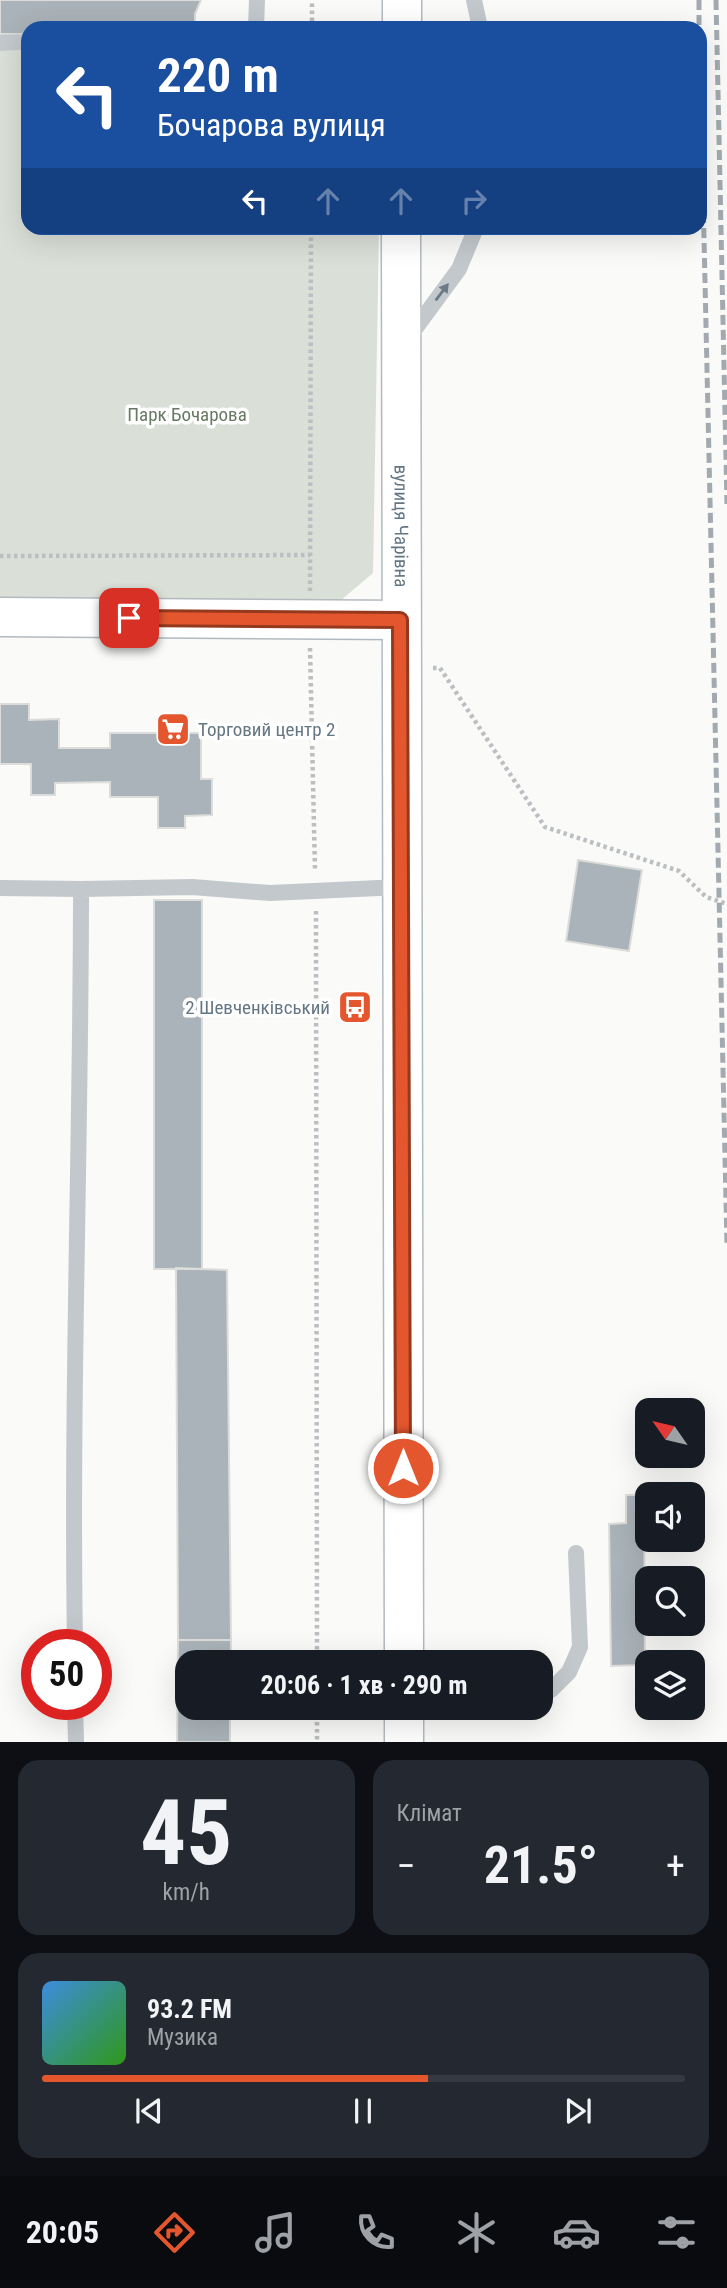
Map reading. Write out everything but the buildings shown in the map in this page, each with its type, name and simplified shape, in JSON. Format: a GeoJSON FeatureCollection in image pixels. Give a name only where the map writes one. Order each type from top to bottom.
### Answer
{"type":"FeatureCollection","features":[{"type":"Feature","properties":{"kind":"main road"},"geometry":{"type":"LineString","coordinates":[[402,0],[402,21]]}},
{"type":"Feature","properties":{"kind":"main road","name":"вулиця Чарівна"},"geometry":{"type":"LineString","coordinates":[[401,235],[404,1650]]}},
{"type":"Feature","properties":{"kind":"main road"},"geometry":{"type":"LineString","coordinates":[[0,617],[400,620]]}},
{"type":"Feature","properties":{"kind":"main road"},"geometry":{"type":"LineString","coordinates":[[404,1720],[404,1742]]}},
{"type":"Feature","properties":{"kind":"lane"},"geometry":{"type":"LineString","coordinates":[[256,21],[257,0]]}},
{"type":"Feature","properties":{"kind":"lane"},"geometry":{"type":"LineString","coordinates":[[474,0],[478,21]]}},
{"type":"Feature","properties":{"kind":"lane"},"geometry":{"type":"LineString","coordinates":[[0,43],[21,42]]}},
{"type":"Feature","properties":{"kind":"lane"},"geometry":{"type":"LineString","coordinates":[[401,347],[459,269],[473,235]]}},
{"type":"Feature","properties":{"kind":"lane"},"geometry":{"type":"LineString","coordinates":[[0,888],[192,887],[270,893],[401,887]]}},
{"type":"Feature","properties":{"kind":"lane"},"geometry":{"type":"LineString","coordinates":[[75,1629],[73,1522],[80,1155],[81,889]]}},
{"type":"Feature","properties":{"kind":"lane"},"geometry":{"type":"LineString","coordinates":[[553,1688],[569,1672],[580,1647],[576,1553]]}},
{"type":"Feature","properties":{"kind":"lane"},"geometry":{"type":"LineString","coordinates":[[75,1720],[76,1742]]}},
{"type":"Feature","properties":{"kind":"path"},"geometry":{"type":"LineString","coordinates":[[312,0],[312,21]]}},
{"type":"Feature","properties":{"kind":"path"},"geometry":{"type":"LineString","coordinates":[[311,235],[310,619],[316,891],[317,1650]]}},
{"type":"Feature","properties":{"kind":"path"},"geometry":{"type":"LineString","coordinates":[[0,556],[310,555]]}},
{"type":"Feature","properties":{"kind":"path"},"geometry":{"type":"LineString","coordinates":[[400,664],[440,668],[545,827],[679,871],[706,897],[727,904]]}},
{"type":"Feature","properties":{"kind":"path"},"geometry":{"type":"LineString","coordinates":[[317,1720],[317,1742]]}},
{"type":"Feature","properties":{"kind":"green space","name":"Парк Бочарова"},"geometry":{"type":"Polygon","coordinates":[[[21,50],[21,235],[379,235],[373,573],[340,601],[0,602],[0,51],[21,50]]]}},
{"type":"Feature","properties":{"kind":"railway"},"geometry":{"type":"LineString","coordinates":[[699,0],[699,21]]}},
{"type":"Feature","properties":{"kind":"railway"},"geometry":{"type":"LineString","coordinates":[[716,0],[727,504]]}},
{"type":"Feature","properties":{"kind":"railway"},"geometry":{"type":"LineString","coordinates":[[704,235],[727,1244]]}},
{"type":"Feature","properties":{"kind":"place","name":"Торговий центр 2"},"geometry":{"type":"Point","coordinates":[173,729]}},
{"type":"Feature","properties":{"kind":"place","name":"2 Шевченківський"},"geometry":{"type":"Point","coordinates":[355,1007]}},
{"type":"Feature","properties":{"kind":"route"},"geometry":{"type":"LineString","coordinates":[[129,618],[400,620],[403,1468]]}}]}
